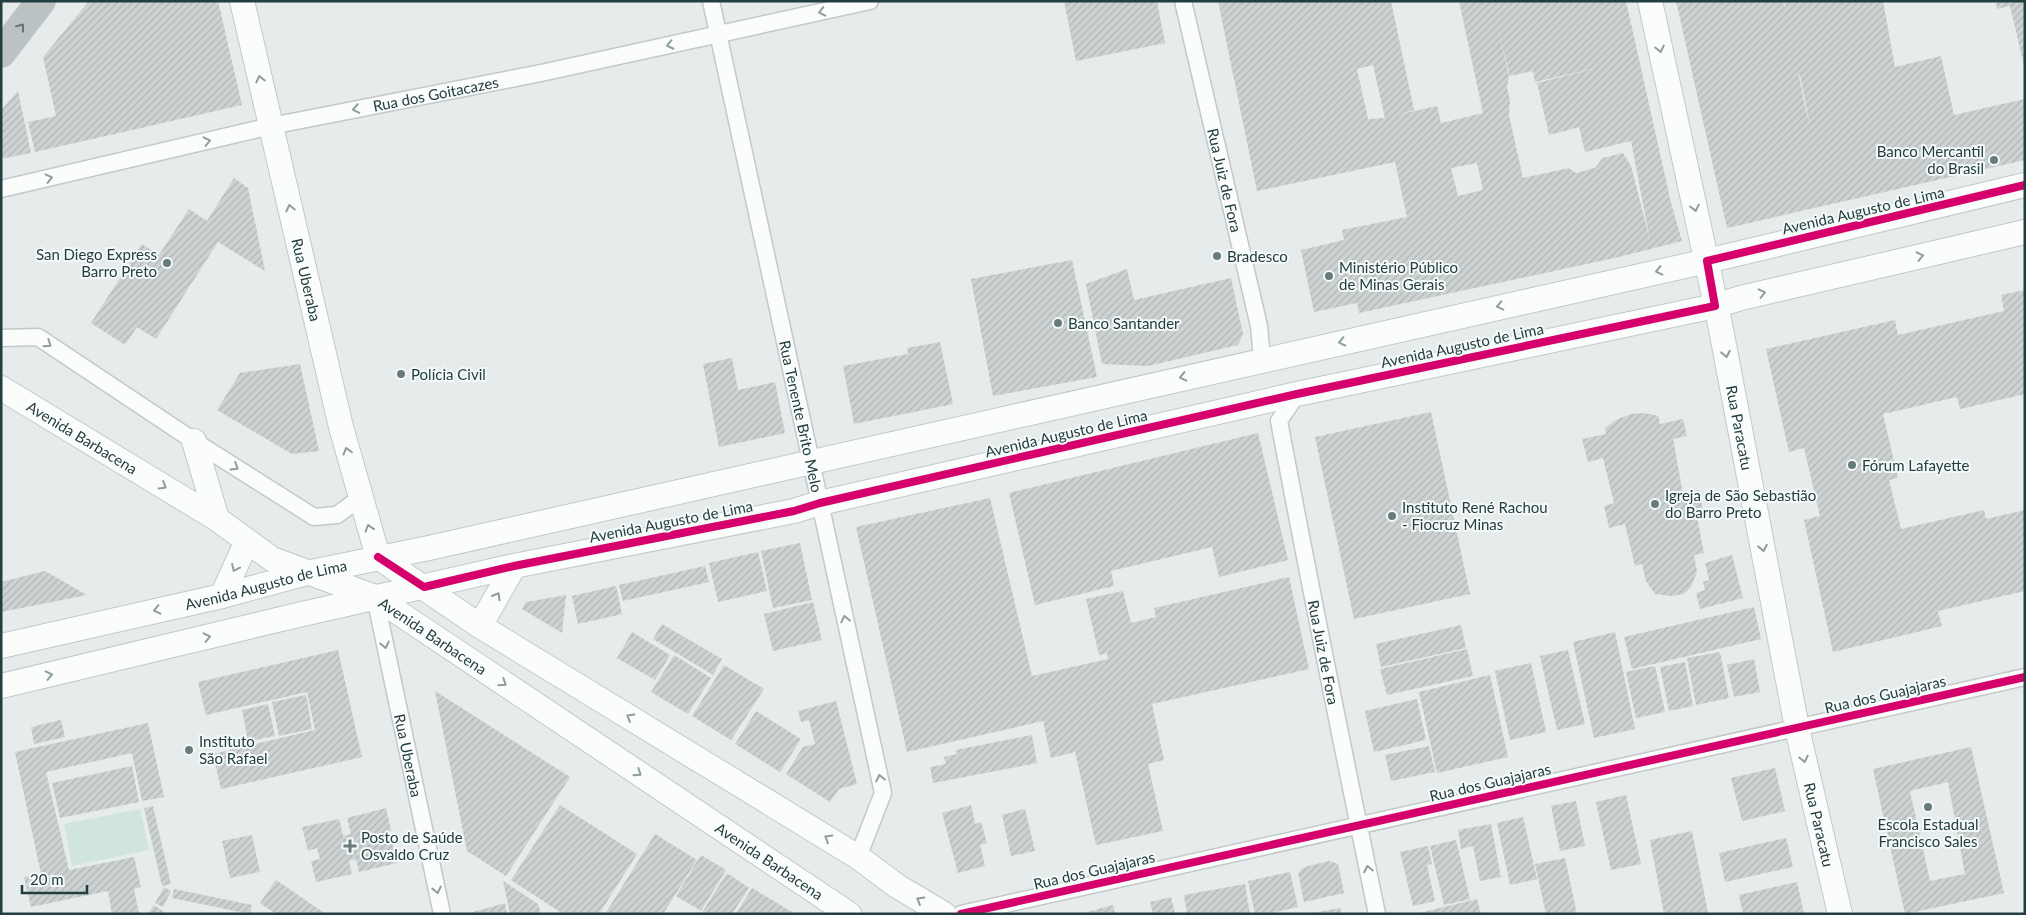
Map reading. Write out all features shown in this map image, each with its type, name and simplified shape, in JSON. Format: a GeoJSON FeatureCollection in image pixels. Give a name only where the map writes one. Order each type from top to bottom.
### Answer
{"type":"FeatureCollection","features":[{"type":"Feature","properties":{"kind":"highway"},"geometry":{"type":"LineString","coordinates":[[1,53],[41,1]]}},
{"type":"Feature","properties":{"kind":"main road","name":"Rua Uberaba"},"geometry":{"type":"LineString","coordinates":[[242,1],[341,427],[378,557]]}},
{"type":"Feature","properties":{"kind":"main road","name":"Rua Paracatu"},"geometry":{"type":"LineString","coordinates":[[1650,1],[1719,318],[1797,728],[1840,914]]}},
{"type":"Feature","properties":{"kind":"main road","name":"Avenida Augusto de Lima"},"geometry":{"type":"LineString","coordinates":[[1,646],[222,596],[311,572],[812,462],[1262,359],[1707,261],[2025,185]]}},
{"type":"Feature","properties":{"kind":"main road","name":"Avenida Augusto de Lima"},"geometry":{"type":"LineString","coordinates":[[1,686],[375,597],[514,566],[794,511],[820,503],[1297,394],[1715,306],[1741,298],[2025,232]]}},
{"type":"Feature","properties":{"kind":"main road","name":"Avenida Barbacena"},"geometry":{"type":"LineString","coordinates":[[1,388],[217,519],[272,558],[375,597],[849,914]]}},
{"type":"Feature","properties":{"kind":"main road"},"geometry":{"type":"LineString","coordinates":[[194,441],[217,519]]}},
{"type":"Feature","properties":{"kind":"main road"},"geometry":{"type":"LineString","coordinates":[[222,596],[247,541]]}},
{"type":"Feature","properties":{"kind":"main road"},"geometry":{"type":"LineString","coordinates":[[378,557],[480,626],[858,857],[897,886],[944,914]]}},
{"type":"Feature","properties":{"kind":"main road"},"geometry":{"type":"LineString","coordinates":[[480,626],[514,566]]}},
{"type":"Feature","properties":{"kind":"street","name":"Rua Tenente Brito Melo"},"geometry":{"type":"LineString","coordinates":[[711,1],[883,793],[858,857]]}},
{"type":"Feature","properties":{"kind":"street","name":"Rua dos Goitacazes"},"geometry":{"type":"LineString","coordinates":[[1,189],[271,126],[541,73],[870,1]]}},
{"type":"Feature","properties":{"kind":"street","name":"Rua Juiz de Fora"},"geometry":{"type":"LineString","coordinates":[[1183,1],[1258,326],[1262,359]]}},
{"type":"Feature","properties":{"kind":"street"},"geometry":{"type":"LineString","coordinates":[[1,338],[38,337],[194,441],[314,517],[337,514],[360,498]]}},
{"type":"Feature","properties":{"kind":"street","name":"Rua Juiz de Fora"},"geometry":{"type":"LineString","coordinates":[[1297,394],[1279,421],[1376,914]]}},
{"type":"Feature","properties":{"kind":"street","name":"Rua Uberaba"},"geometry":{"type":"LineString","coordinates":[[375,597],[442,914]]}},
{"type":"Feature","properties":{"kind":"street","name":"Rua dos Guajajaras"},"geometry":{"type":"LineString","coordinates":[[961,914],[2025,677]]}},
{"type":"Feature","properties":{"kind":"green space"},"geometry":{"type":"Polygon","coordinates":[[[140,809],[149,850],[72,866],[64,824],[140,809]]]}},
{"type":"Feature","properties":{"kind":"building"},"geometry":{"type":"Polygon","coordinates":[[[89,1],[218,1],[242,105],[35,152],[28,122],[56,116],[43,57],[89,1]]]}},
{"type":"Feature","properties":{"kind":"building"},"geometry":{"type":"Polygon","coordinates":[[[1064,1],[1157,1],[1165,43],[1076,61],[1064,1]]]}},
{"type":"Feature","properties":{"kind":"building"},"geometry":{"type":"Polygon","coordinates":[[[1218,1],[1391,1],[1414,110],[1397,115],[1437,106],[1441,123],[1483,113],[1459,1],[1626,1],[1671,203],[1682,241],[1619,257],[1359,313],[1357,303],[1314,312],[1301,250],[1344,240],[1342,230],[1407,217],[1395,162],[1257,191],[1218,1]],[[1498,29],[1509,76],[1507,87],[1510,101],[1509,115],[1523,178],[1569,168],[1576,173],[1595,168],[1603,158],[1623,153],[1631,166],[1650,240],[1631,141],[1585,152],[1579,127],[1549,135],[1537,83],[1600,67],[1535,82],[1533,71],[1510,76],[1498,29]],[[1373,65],[1357,69],[1368,119],[1385,118],[1373,65]],[[1477,163],[1451,168],[1458,196],[1483,190],[1477,163]]]}},
{"type":"Feature","properties":{"kind":"building"},"geometry":{"type":"Polygon","coordinates":[[[1676,1],[1783,1],[1786,12],[1784,1],[1883,1],[1895,67],[1941,56],[1954,115],[2025,99],[2025,160],[1727,228],[1676,1]],[[1800,75],[1804,102],[1810,125],[1800,75]]]}},
{"type":"Feature","properties":{"kind":"building"},"geometry":{"type":"Polygon","coordinates":[[[1996,1],[2025,1],[2025,70],[2010,6],[1997,9],[1996,1]]]}},
{"type":"Feature","properties":{"kind":"building"},"geometry":{"type":"Polygon","coordinates":[[[18,91],[31,153],[1,159],[1,110],[18,91]]]}},
{"type":"Feature","properties":{"kind":"building","name":"San Diego Express Barro Preto"},"geometry":{"type":"Polygon","coordinates":[[[234,178],[248,188],[265,271],[218,242],[156,339],[137,327],[125,345],[91,323],[142,244],[159,255],[189,209],[207,221],[234,178]]]}},
{"type":"Feature","properties":{"kind":"building"},"geometry":{"type":"Polygon","coordinates":[[[1072,260],[1097,377],[993,396],[971,279],[1072,260]]]}},
{"type":"Feature","properties":{"kind":"building"},"geometry":{"type":"Polygon","coordinates":[[[1127,269],[1134,300],[1231,278],[1243,334],[1238,345],[1148,366],[1102,364],[1086,284],[1127,269]]]}},
{"type":"Feature","properties":{"kind":"building","name":"Fórum Lafayette"},"geometry":{"type":"Polygon","coordinates":[[[2025,290],[2025,394],[1960,409],[1957,397],[1883,414],[1898,478],[1889,480],[1901,529],[1984,510],[1986,519],[2025,510],[2025,591],[1938,611],[1942,626],[1833,652],[1804,520],[1820,516],[1804,448],[1789,452],[1766,349],[1895,320],[1898,335],[2004,311],[2001,295],[2025,290]]]}},
{"type":"Feature","properties":{"kind":"building"},"geometry":{"type":"Polygon","coordinates":[[[940,342],[953,404],[854,424],[843,366],[908,354],[907,348],[940,342]]]}},
{"type":"Feature","properties":{"kind":"building"},"geometry":{"type":"Polygon","coordinates":[[[732,358],[738,390],[775,382],[785,433],[719,447],[703,364],[732,358]]]}},
{"type":"Feature","properties":{"kind":"building"},"geometry":{"type":"Polygon","coordinates":[[[300,364],[319,451],[292,454],[217,410],[240,373],[300,364]]]}},
{"type":"Feature","properties":{"kind":"building","name":"Instituto René Rachou - Fiocruz Minas"},"geometry":{"type":"Polygon","coordinates":[[[1431,412],[1470,594],[1354,619],[1315,437],[1431,412]]]}},
{"type":"Feature","properties":{"kind":"building","name":"Igreja de São Sebastião do Barro Preto"},"geometry":{"type":"Polygon","coordinates":[[[1645,413],[1658,416],[1660,424],[1683,419],[1687,436],[1673,439],[1683,494],[1699,490],[1703,511],[1696,512],[1704,553],[1694,555],[1697,572],[1691,587],[1684,594],[1671,596],[1655,594],[1646,581],[1642,564],[1635,566],[1625,524],[1609,528],[1604,506],[1614,503],[1603,458],[1588,462],[1582,439],[1606,434],[1605,428],[1616,420],[1631,414],[1645,413]]]}},
{"type":"Feature","properties":{"kind":"building"},"geometry":{"type":"Polygon","coordinates":[[[1258,433],[1288,560],[1219,577],[1212,547],[1111,571],[1114,586],[1035,605],[1009,493],[1258,433]]]}},
{"type":"Feature","properties":{"kind":"building"},"geometry":{"type":"Polygon","coordinates":[[[990,498],[1032,676],[1108,659],[1107,653],[1099,655],[1086,599],[1123,591],[1131,623],[1156,617],[1154,608],[1289,577],[1309,669],[1152,704],[1164,760],[1148,764],[1163,831],[1096,845],[1075,752],[1051,758],[1043,721],[907,752],[856,527],[990,498]]]}},
{"type":"Feature","properties":{"kind":"building"},"geometry":{"type":"Polygon","coordinates":[[[800,543],[812,600],[773,608],[761,551],[800,543]]]}},
{"type":"Feature","properties":{"kind":"building"},"geometry":{"type":"Polygon","coordinates":[[[758,552],[767,591],[718,602],[709,563],[758,552]]]}},
{"type":"Feature","properties":{"kind":"building"},"geometry":{"type":"Polygon","coordinates":[[[1732,555],[1743,598],[1700,609],[1696,593],[1705,590],[1703,582],[1709,580],[1705,563],[1732,555]]]}},
{"type":"Feature","properties":{"kind":"building"},"geometry":{"type":"Polygon","coordinates":[[[705,566],[709,582],[623,601],[619,585],[705,566]]]}},
{"type":"Feature","properties":{"kind":"building"},"geometry":{"type":"Polygon","coordinates":[[[45,571],[87,595],[1,612],[1,582],[45,571]]]}},
{"type":"Feature","properties":{"kind":"building"},"geometry":{"type":"Polygon","coordinates":[[[616,586],[622,614],[578,624],[572,596],[616,586]]]}},
{"type":"Feature","properties":{"kind":"building"},"geometry":{"type":"Polygon","coordinates":[[[566,595],[562,633],[522,609],[526,602],[566,595]]]}},
{"type":"Feature","properties":{"kind":"building"},"geometry":{"type":"Polygon","coordinates":[[[813,602],[822,640],[773,651],[764,614],[813,602]]]}},
{"type":"Feature","properties":{"kind":"building"},"geometry":{"type":"Polygon","coordinates":[[[1754,607],[1761,639],[1632,669],[1624,637],[1754,607]]]}},
{"type":"Feature","properties":{"kind":"building"},"geometry":{"type":"Polygon","coordinates":[[[662,624],[722,659],[713,675],[653,639],[662,624]]]}},
{"type":"Feature","properties":{"kind":"building"},"geometry":{"type":"Polygon","coordinates":[[[1461,625],[1466,648],[1381,667],[1376,644],[1461,625]]]}},
{"type":"Feature","properties":{"kind":"building"},"geometry":{"type":"Polygon","coordinates":[[[632,632],[670,655],[655,680],[617,658],[632,632]]]}},
{"type":"Feature","properties":{"kind":"building"},"geometry":{"type":"Polygon","coordinates":[[[1615,632],[1635,729],[1594,738],[1573,642],[1615,632]]]}},
{"type":"Feature","properties":{"kind":"building"},"geometry":{"type":"Polygon","coordinates":[[[1467,649],[1473,676],[1387,695],[1380,669],[1467,649]]]}},
{"type":"Feature","properties":{"kind":"building"},"geometry":{"type":"Polygon","coordinates":[[[338,650],[362,757],[221,789],[213,754],[315,730],[307,692],[206,715],[198,682],[338,650]]]}},
{"type":"Feature","properties":{"kind":"building"},"geometry":{"type":"Polygon","coordinates":[[[1568,650],[1585,724],[1557,730],[1540,656],[1568,650]]]}},
{"type":"Feature","properties":{"kind":"building"},"geometry":{"type":"Polygon","coordinates":[[[1720,652],[1729,698],[1696,705],[1687,658],[1720,652]]]}},
{"type":"Feature","properties":{"kind":"building"},"geometry":{"type":"Polygon","coordinates":[[[674,655],[711,678],[688,714],[651,692],[674,655]]]}},
{"type":"Feature","properties":{"kind":"building"},"geometry":{"type":"Polygon","coordinates":[[[1754,659],[1760,692],[1734,697],[1727,665],[1754,659]]]}},
{"type":"Feature","properties":{"kind":"building"},"geometry":{"type":"Polygon","coordinates":[[[1685,662],[1693,706],[1669,711],[1660,667],[1685,662]]]}},
{"type":"Feature","properties":{"kind":"building"},"geometry":{"type":"Polygon","coordinates":[[[1531,663],[1546,732],[1510,740],[1495,671],[1531,663]]]}},
{"type":"Feature","properties":{"kind":"building"},"geometry":{"type":"Polygon","coordinates":[[[724,665],[764,689],[731,740],[692,716],[724,665]]]}},
{"type":"Feature","properties":{"kind":"building"},"geometry":{"type":"Polygon","coordinates":[[[1655,666],[1665,712],[1636,718],[1626,672],[1655,666]]]}},
{"type":"Feature","properties":{"kind":"building"},"geometry":{"type":"Polygon","coordinates":[[[1490,675],[1508,757],[1437,773],[1419,692],[1490,675]]]}},
{"type":"Feature","properties":{"kind":"building"},"geometry":{"type":"Polygon","coordinates":[[[435,691],[570,777],[506,876],[467,851],[435,691]]]}},
{"type":"Feature","properties":{"kind":"building"},"geometry":{"type":"Polygon","coordinates":[[[306,695],[312,729],[279,736],[272,702],[306,695]]]}},
{"type":"Feature","properties":{"kind":"building"},"geometry":{"type":"Polygon","coordinates":[[[1417,699],[1426,740],[1374,752],[1365,711],[1417,699]]]}},
{"type":"Feature","properties":{"kind":"building"},"geometry":{"type":"Polygon","coordinates":[[[836,701],[857,784],[839,789],[830,802],[786,774],[803,747],[815,744],[809,720],[801,722],[798,711],[836,701]]]}},
{"type":"Feature","properties":{"kind":"building"},"geometry":{"type":"Polygon","coordinates":[[[268,704],[275,736],[248,741],[242,710],[268,704]]]}},
{"type":"Feature","properties":{"kind":"building"},"geometry":{"type":"Polygon","coordinates":[[[756,711],[801,739],[780,772],[735,744],[756,711]]]}},
{"type":"Feature","properties":{"kind":"building"},"geometry":{"type":"Polygon","coordinates":[[[61,720],[65,737],[34,744],[31,727],[61,720]]]}},
{"type":"Feature","properties":{"kind":"building"},"geometry":{"type":"Polygon","coordinates":[[[148,723],[164,797],[142,801],[132,753],[46,772],[69,870],[134,857],[141,887],[134,889],[139,914],[112,914],[108,891],[31,907],[24,877],[41,874],[15,752],[148,723]]]}},
{"type":"Feature","properties":{"kind":"building"},"geometry":{"type":"Polygon","coordinates":[[[1032,735],[1037,763],[933,783],[930,767],[946,764],[944,757],[957,754],[956,750],[1032,735]]]}},
{"type":"Feature","properties":{"kind":"building"},"geometry":{"type":"Polygon","coordinates":[[[1429,746],[1435,772],[1391,781],[1385,755],[1429,746]]]}},
{"type":"Feature","properties":{"kind":"building"},"geometry":{"type":"Polygon","coordinates":[[[1971,747],[2004,893],[1905,914],[1873,769],[1971,747]],[[1948,782],[1910,791],[1930,881],[1965,874],[1948,782]]]}},
{"type":"Feature","properties":{"kind":"building"},"geometry":{"type":"Polygon","coordinates":[[[132,766],[139,802],[60,818],[52,783],[132,766]]]}},
{"type":"Feature","properties":{"kind":"building"},"geometry":{"type":"Polygon","coordinates":[[[1775,768],[1785,811],[1742,821],[1731,778],[1775,768]]]}},
{"type":"Feature","properties":{"kind":"building"},"geometry":{"type":"Polygon","coordinates":[[[1626,795],[1641,864],[1611,870],[1596,802],[1626,795]]]}},
{"type":"Feature","properties":{"kind":"building"},"geometry":{"type":"Polygon","coordinates":[[[1576,801],[1585,846],[1560,851],[1551,806],[1576,801]]]}},
{"type":"Feature","properties":{"kind":"building"},"geometry":{"type":"Polygon","coordinates":[[[560,805],[637,854],[599,914],[563,914],[511,880],[560,805]]]}},
{"type":"Feature","properties":{"kind":"building"},"geometry":{"type":"Polygon","coordinates":[[[971,805],[975,824],[981,822],[987,843],[980,845],[985,866],[958,873],[942,813],[971,805]]]}},
{"type":"Feature","properties":{"kind":"building"},"geometry":{"type":"Polygon","coordinates":[[[153,806],[171,884],[162,886],[144,808],[153,806]]]}},
{"type":"Feature","properties":{"kind":"building","name":"Posto de Saúde Osvaldo Cruz"},"geometry":{"type":"Polygon","coordinates":[[[386,808],[391,831],[380,834],[382,844],[392,841],[397,863],[359,872],[356,859],[349,861],[352,874],[316,882],[311,861],[320,859],[317,848],[308,851],[302,827],[339,819],[343,836],[351,834],[347,818],[386,808]]]}},
{"type":"Feature","properties":{"kind":"building"},"geometry":{"type":"Polygon","coordinates":[[[1025,809],[1035,851],[1011,856],[1002,815],[1025,809]]]}},
{"type":"Feature","properties":{"kind":"building"},"geometry":{"type":"Polygon","coordinates":[[[1523,817],[1537,879],[1510,885],[1497,823],[1523,817]]]}},
{"type":"Feature","properties":{"kind":"building"},"geometry":{"type":"Polygon","coordinates":[[[1491,824],[1501,877],[1480,881],[1473,846],[1461,849],[1458,830],[1491,824]]]}},
{"type":"Feature","properties":{"kind":"building"},"geometry":{"type":"Polygon","coordinates":[[[1692,831],[1708,913],[1664,914],[1650,840],[1692,831]]]}},
{"type":"Feature","properties":{"kind":"building"},"geometry":{"type":"Polygon","coordinates":[[[655,834],[697,860],[663,914],[605,914],[655,834]]]}},
{"type":"Feature","properties":{"kind":"building"},"geometry":{"type":"Polygon","coordinates":[[[252,835],[260,872],[230,878],[222,841],[252,835]]]}},
{"type":"Feature","properties":{"kind":"building"},"geometry":{"type":"Polygon","coordinates":[[[1786,838],[1793,867],[1725,882],[1719,853],[1786,838]]]}},
{"type":"Feature","properties":{"kind":"building"},"geometry":{"type":"Polygon","coordinates":[[[1456,840],[1470,899],[1444,905],[1430,846],[1456,840]]]}},
{"type":"Feature","properties":{"kind":"building"},"geometry":{"type":"Polygon","coordinates":[[[1428,846],[1432,864],[1427,865],[1435,901],[1413,906],[1400,852],[1428,846]]]}},
{"type":"Feature","properties":{"kind":"building"},"geometry":{"type":"Polygon","coordinates":[[[701,855],[726,870],[701,911],[676,896],[701,855]]]}},
{"type":"Feature","properties":{"kind":"building"},"geometry":{"type":"Polygon","coordinates":[[[1565,858],[1577,914],[1546,914],[1535,864],[1565,858]]]}},
{"type":"Feature","properties":{"kind":"building"},"geometry":{"type":"Polygon","coordinates":[[[1329,861],[1338,864],[1344,893],[1304,902],[1298,873],[1304,867],[1329,861]]]}},
{"type":"Feature","properties":{"kind":"building"},"geometry":{"type":"Polygon","coordinates":[[[1290,872],[1298,907],[1276,912],[1277,914],[1255,914],[1248,881],[1290,872]]]}},
{"type":"Feature","properties":{"kind":"building"},"geometry":{"type":"Polygon","coordinates":[[[727,873],[749,888],[732,914],[701,914],[727,873]]]}},
{"type":"Feature","properties":{"kind":"building"},"geometry":{"type":"Polygon","coordinates":[[[276,880],[326,914],[276,914],[260,903],[276,880]]]}},
{"type":"Feature","properties":{"kind":"building"},"geometry":{"type":"Polygon","coordinates":[[[503,881],[538,904],[541,914],[510,914],[503,881]]]}},
{"type":"Feature","properties":{"kind":"building"},"geometry":{"type":"Polygon","coordinates":[[[1797,882],[1804,914],[1743,914],[1739,895],[1797,882]]]}},
{"type":"Feature","properties":{"kind":"building"},"geometry":{"type":"Polygon","coordinates":[[[1245,884],[1250,914],[1187,914],[1184,895],[1245,884]]]}},
{"type":"Feature","properties":{"kind":"building"},"geometry":{"type":"Polygon","coordinates":[[[164,887],[171,891],[163,907],[155,903],[164,887]]]}},
{"type":"Feature","properties":{"kind":"building"},"geometry":{"type":"Polygon","coordinates":[[[752,888],[792,912],[791,914],[736,914],[752,888]]]}},
{"type":"Feature","properties":{"kind":"building"},"geometry":{"type":"Polygon","coordinates":[[[174,889],[252,905],[250,914],[172,898],[174,889]]]}},
{"type":"Feature","properties":{"kind":"building"},"geometry":{"type":"Polygon","coordinates":[[[1171,897],[1175,914],[1153,914],[1150,902],[1171,897]]]}},
{"type":"Feature","properties":{"kind":"building"},"geometry":{"type":"Polygon","coordinates":[[[1477,899],[1481,914],[1419,914],[1419,913],[1477,899]]]}},
{"type":"Feature","properties":{"kind":"building"},"geometry":{"type":"Polygon","coordinates":[[[505,903],[507,914],[473,914],[473,912],[505,903]]]}},
{"type":"Feature","properties":{"kind":"building"},"geometry":{"type":"Polygon","coordinates":[[[154,905],[167,914],[148,914],[154,905]]]}},
{"type":"Feature","properties":{"kind":"building"},"geometry":{"type":"Polygon","coordinates":[[[1113,905],[1115,914],[1084,914],[1084,913],[1113,905]]]}},
{"type":"Feature","properties":{"kind":"building"},"geometry":{"type":"Polygon","coordinates":[[[1340,908],[1342,914],[1313,914],[1313,913],[1340,908]]]}},
{"type":"Feature","properties":{"kind":"cycle path"},"geometry":{"type":"LineString","coordinates":[[378,557],[424,587],[514,566],[794,511],[820,503],[1297,394],[1715,306],[1707,261],[2025,185]]}},
{"type":"Feature","properties":{"kind":"cycle path"},"geometry":{"type":"LineString","coordinates":[[961,914],[2025,677]]}},
{"type":"Feature","properties":{"kind":"place","name":"Banco Mercantil do Brasil"},"geometry":{"type":"Point","coordinates":[1994,160]}},
{"type":"Feature","properties":{"kind":"place","name":"Bradesco"},"geometry":{"type":"Point","coordinates":[1217,256]}},
{"type":"Feature","properties":{"kind":"place","name":"San Diego Express Barro Preto"},"geometry":{"type":"Point","coordinates":[167,263]}},
{"type":"Feature","properties":{"kind":"place","name":"Ministério Público de Minas Gerais"},"geometry":{"type":"Point","coordinates":[1329,276]}},
{"type":"Feature","properties":{"kind":"place","name":"Banco Santander"},"geometry":{"type":"Point","coordinates":[1058,323]}},
{"type":"Feature","properties":{"kind":"place","name":"Polícia Civil"},"geometry":{"type":"Point","coordinates":[401,374]}},
{"type":"Feature","properties":{"kind":"place","name":"Fórum Lafayette"},"geometry":{"type":"Point","coordinates":[1852,465]}},
{"type":"Feature","properties":{"kind":"place","name":"Igreja de São Sebastião do Barro Preto"},"geometry":{"type":"Point","coordinates":[1655,504]}},
{"type":"Feature","properties":{"kind":"place","name":"Instituto René Rachou - Fiocruz Minas"},"geometry":{"type":"Point","coordinates":[1392,516]}},
{"type":"Feature","properties":{"kind":"place","name":"Instituto São Rafael"},"geometry":{"type":"Point","coordinates":[189,750]}},
{"type":"Feature","properties":{"kind":"place","name":"Escola Estadual Francisco Sales"},"geometry":{"type":"Point","coordinates":[1928,807]}},
{"type":"Feature","properties":{"kind":"place","name":"Posto de Saúde Osvaldo Cruz"},"geometry":{"type":"Point","coordinates":[350,846]}}]}
